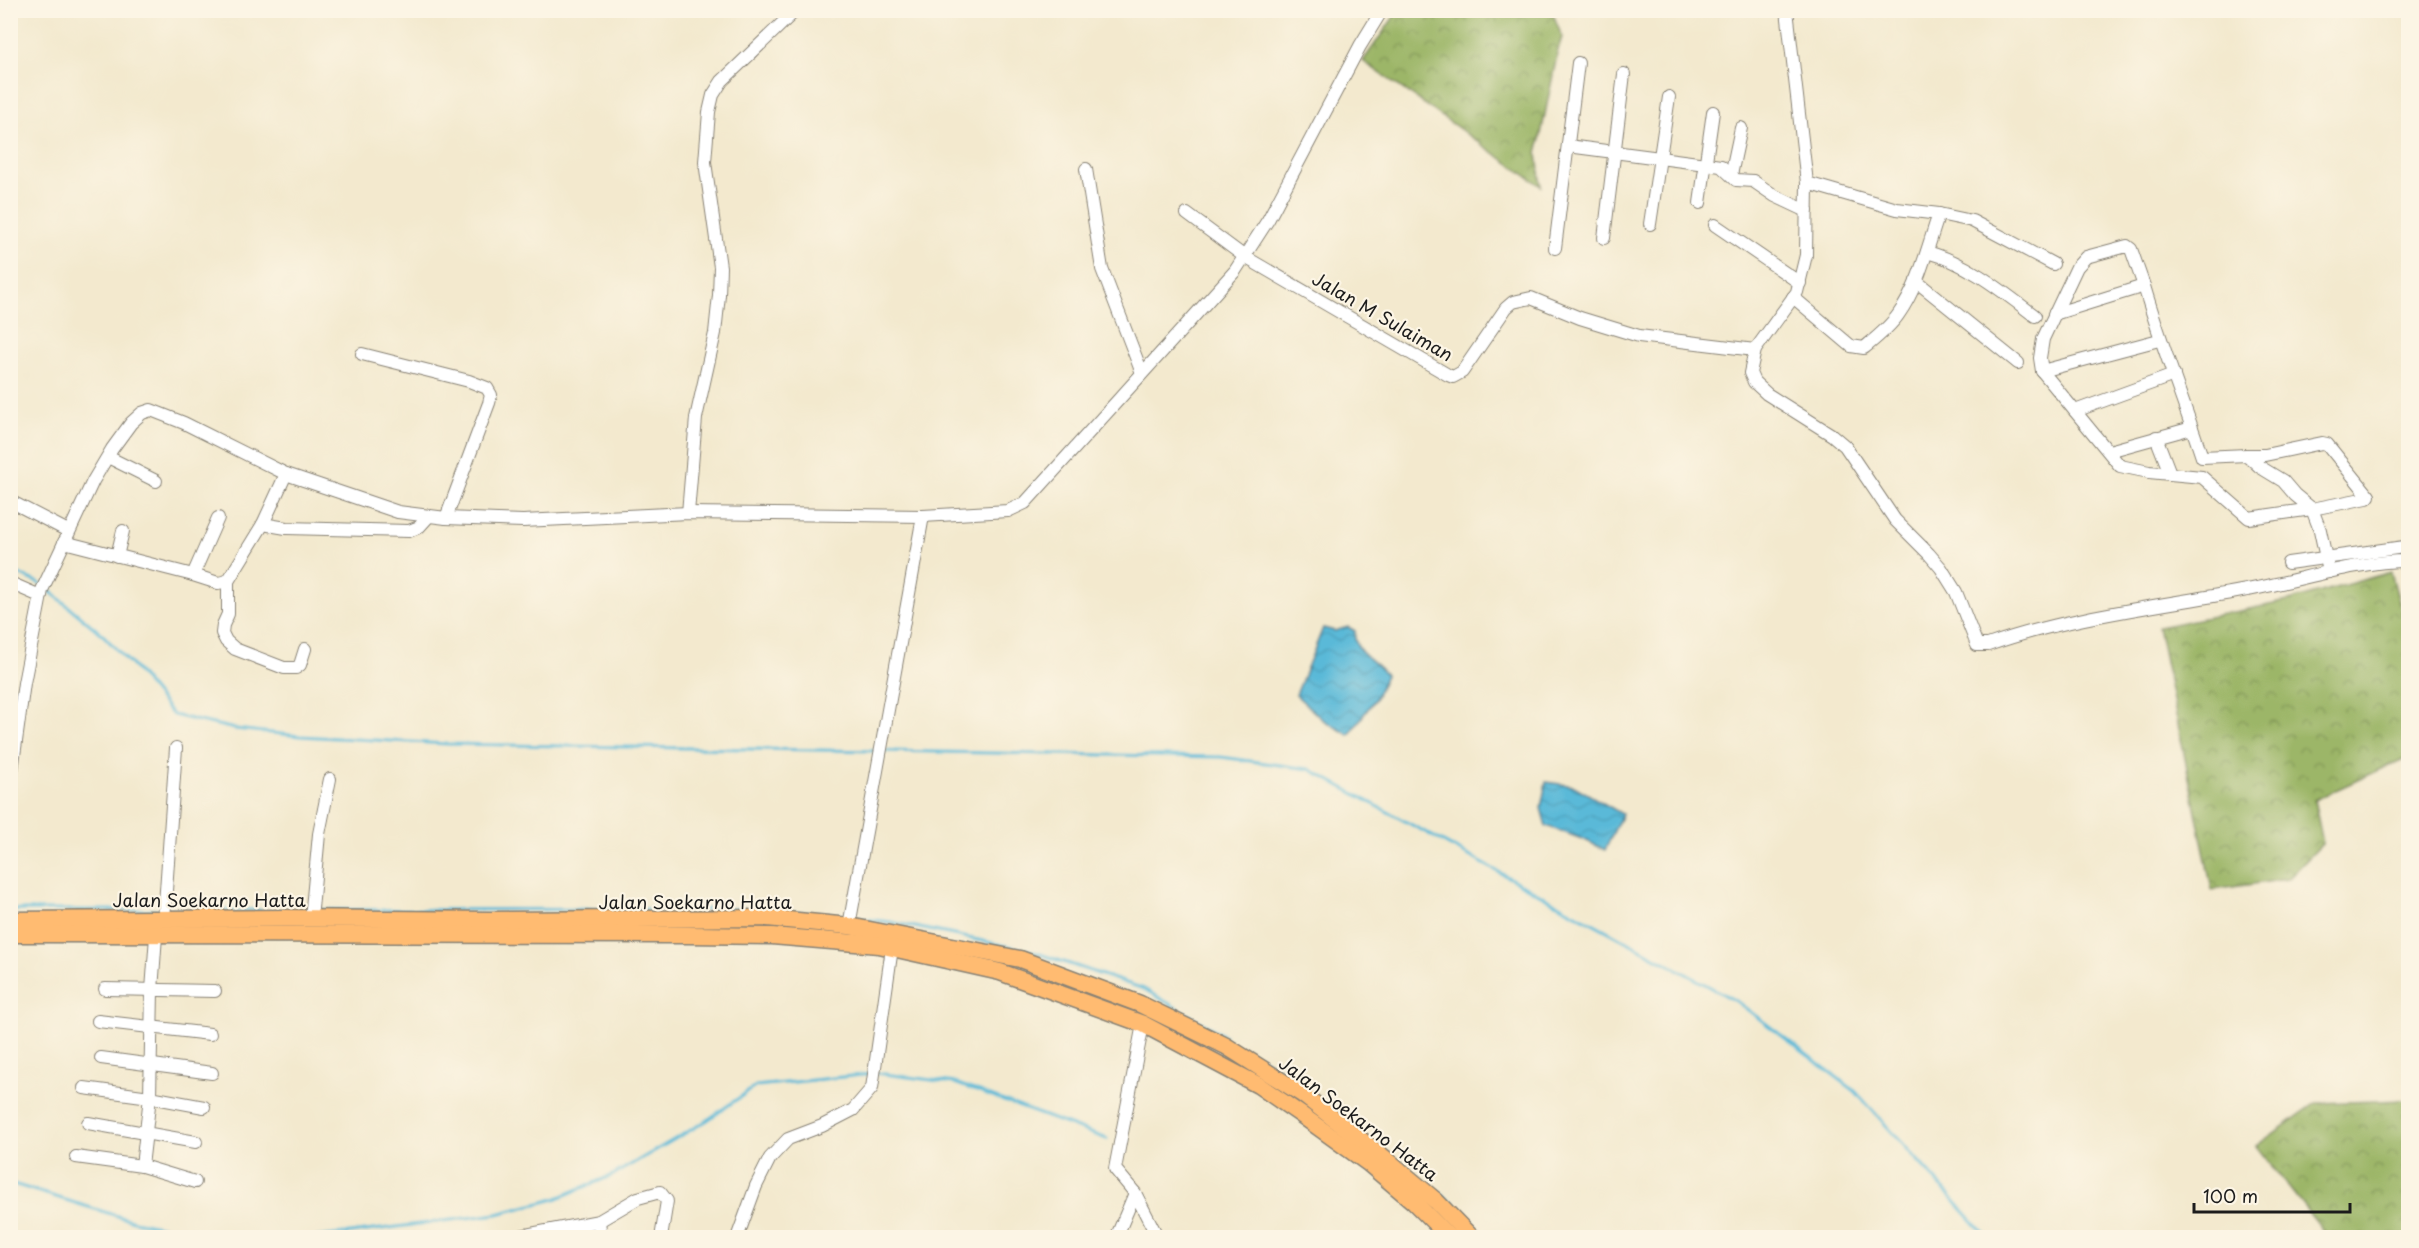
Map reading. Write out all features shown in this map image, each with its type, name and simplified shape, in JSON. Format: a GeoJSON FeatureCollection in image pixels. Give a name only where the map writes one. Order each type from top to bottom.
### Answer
{"type":"FeatureCollection","features":[{"type":"Feature","properties":{"kind":"highway","name":"Jalan Soekarno Hatta"},"geometry":{"type":"LineString","coordinates":[[10,920],[164,916],[524,920],[767,918],[850,924],[1020,959],[1140,1004],[1226,1046],[1302,1094],[1387,1160],[1436,1201],[1472,1238]]}},
{"type":"Feature","properties":{"kind":"highway","name":"Jalan Soekarno Hatta"},"geometry":{"type":"LineString","coordinates":[[10,934],[156,944],[772,936],[879,945],[1000,972],[1143,1024],[1258,1085],[1300,1114],[1368,1163],[1414,1202],[1450,1238]]}},
{"type":"Feature","properties":{"kind":"street"},"geometry":{"type":"LineString","coordinates":[[688,513],[696,418],[715,333],[719,295],[720,267],[706,180],[710,112],[714,95],[722,81],[796,10]]}},
{"type":"Feature","properties":{"kind":"street"},"geometry":{"type":"LineString","coordinates":[[10,785],[24,683],[41,593],[93,481],[131,423],[142,413],[151,410],[184,423],[286,474],[398,512],[446,518],[523,521],[688,513],[923,516],[1008,511],[1020,507],[1227,282],[1268,220],[1360,46],[1382,10]]}},
{"type":"Feature","properties":{"kind":"street"},"geometry":{"type":"LineString","coordinates":[[1786,10],[1807,183],[1806,255],[1800,283],[1793,297],[1755,350],[1750,373],[1767,394],[1832,435],[1845,446],[1895,520],[1941,568],[1956,592],[1977,645],[1988,645],[2122,611],[2250,590],[2391,561],[2409,561]]}},
{"type":"Feature","properties":{"kind":"street"},"geometry":{"type":"LineString","coordinates":[[1555,248],[1578,63]]}},
{"type":"Feature","properties":{"kind":"street"},"geometry":{"type":"LineString","coordinates":[[1604,238],[1624,74]]}},
{"type":"Feature","properties":{"kind":"street"},"geometry":{"type":"LineString","coordinates":[[1650,224],[1669,97]]}},
{"type":"Feature","properties":{"kind":"street"},"geometry":{"type":"LineString","coordinates":[[1700,203],[1713,112]]}},
{"type":"Feature","properties":{"kind":"street"},"geometry":{"type":"LineString","coordinates":[[1731,175],[1741,128]]}},
{"type":"Feature","properties":{"kind":"street"},"geometry":{"type":"LineString","coordinates":[[1568,146],[1721,166],[1736,180],[1753,181],[1775,196],[1807,211]]}},
{"type":"Feature","properties":{"kind":"street"},"geometry":{"type":"LineString","coordinates":[[1086,169],[1102,269],[1142,372]]}},
{"type":"Feature","properties":{"kind":"street"},"geometry":{"type":"LineString","coordinates":[[1807,183],[1897,209],[1972,221],[2052,264]]}},
{"type":"Feature","properties":{"kind":"street"},"geometry":{"type":"LineString","coordinates":[[1187,214],[1245,257]]}},
{"type":"Feature","properties":{"kind":"street"},"geometry":{"type":"LineString","coordinates":[[1793,297],[1851,346],[1864,348],[1899,315],[1916,281],[1939,214]]}},
{"type":"Feature","properties":{"kind":"street"},"geometry":{"type":"LineString","coordinates":[[1715,225],[1800,283]]}},
{"type":"Feature","properties":{"kind":"street"},"geometry":{"type":"LineString","coordinates":[[2202,458],[2265,455],[2322,442],[2369,496],[2312,509],[2249,518],[2202,477],[2149,472],[2120,466],[2042,371],[2040,358],[2043,339],[2077,267],[2086,257],[2127,246],[2131,249],[2159,340],[2174,375],[2202,458],[2202,477]]}},
{"type":"Feature","properties":{"kind":"street"},"geometry":{"type":"LineString","coordinates":[[1927,252],[1959,264],[1987,280],[2035,316]]}},
{"type":"Feature","properties":{"kind":"street","name":"Jalan M Sulaiman"},"geometry":{"type":"LineString","coordinates":[[1245,257],[1453,377],[1462,372],[1506,308],[1513,302],[1531,298],[1580,318],[1639,336],[1755,350]]}},
{"type":"Feature","properties":{"kind":"street"},"geometry":{"type":"LineString","coordinates":[[1916,281],[2018,363]]}},
{"type":"Feature","properties":{"kind":"street"},"geometry":{"type":"LineString","coordinates":[[2054,314],[2144,286]]}},
{"type":"Feature","properties":{"kind":"street"},"geometry":{"type":"LineString","coordinates":[[2042,371],[2159,340]]}},
{"type":"Feature","properties":{"kind":"street"},"geometry":{"type":"LineString","coordinates":[[362,354],[469,381],[487,388],[491,395],[446,518]]}},
{"type":"Feature","properties":{"kind":"street"},"geometry":{"type":"LineString","coordinates":[[2075,411],[2174,375]]}},
{"type":"Feature","properties":{"kind":"street"},"geometry":{"type":"LineString","coordinates":[[2109,451],[2192,428]]}},
{"type":"Feature","properties":{"kind":"street"},"geometry":{"type":"LineString","coordinates":[[2156,437],[2170,473]]}},
{"type":"Feature","properties":{"kind":"street"},"geometry":{"type":"LineString","coordinates":[[2247,455],[2260,467],[2283,480]]}},
{"type":"Feature","properties":{"kind":"street"},"geometry":{"type":"LineString","coordinates":[[2265,455],[2295,495],[2312,509],[2329,572]]}},
{"type":"Feature","properties":{"kind":"street"},"geometry":{"type":"LineString","coordinates":[[108,457],[156,481]]}},
{"type":"Feature","properties":{"kind":"street"},"geometry":{"type":"LineString","coordinates":[[286,474],[263,524],[228,581],[228,614],[222,633],[229,645],[243,653],[284,668],[300,665],[305,649]]}},
{"type":"Feature","properties":{"kind":"street"},"geometry":{"type":"LineString","coordinates":[[10,501],[66,536],[117,556],[193,575],[218,584],[228,581]]}},
{"type":"Feature","properties":{"kind":"street"},"geometry":{"type":"LineString","coordinates":[[263,524],[286,528],[409,531],[419,527],[429,516]]}},
{"type":"Feature","properties":{"kind":"street"},"geometry":{"type":"LineString","coordinates":[[850,924],[923,516]]}},
{"type":"Feature","properties":{"kind":"street"},"geometry":{"type":"LineString","coordinates":[[193,575],[218,518]]}},
{"type":"Feature","properties":{"kind":"street"},"geometry":{"type":"LineString","coordinates":[[117,556],[123,531]]}},
{"type":"Feature","properties":{"kind":"street"},"geometry":{"type":"LineString","coordinates":[[2288,563],[2404,547]]}},
{"type":"Feature","properties":{"kind":"street"},"geometry":{"type":"LineString","coordinates":[[10,583],[41,593]]}},
{"type":"Feature","properties":{"kind":"street"},"geometry":{"type":"LineString","coordinates":[[164,916],[176,748]]}},
{"type":"Feature","properties":{"kind":"street"},"geometry":{"type":"LineString","coordinates":[[312,916],[315,874],[330,779]]}},
{"type":"Feature","properties":{"kind":"street"},"geometry":{"type":"LineString","coordinates":[[142,1166],[150,1097],[156,944]]}},
{"type":"Feature","properties":{"kind":"street"},"geometry":{"type":"LineString","coordinates":[[737,1238],[756,1186],[771,1158],[788,1139],[822,1126],[853,1110],[872,1088],[892,948]]}},
{"type":"Feature","properties":{"kind":"street"},"geometry":{"type":"LineString","coordinates":[[105,989],[153,986],[215,992]]}},
{"type":"Feature","properties":{"kind":"street"},"geometry":{"type":"LineString","coordinates":[[98,1021],[210,1034]]}},
{"type":"Feature","properties":{"kind":"street"},"geometry":{"type":"LineString","coordinates":[[1143,1024],[1115,1169],[1135,1193],[1158,1238]]}},
{"type":"Feature","properties":{"kind":"street"},"geometry":{"type":"LineString","coordinates":[[101,1058],[212,1073]]}},
{"type":"Feature","properties":{"kind":"street"},"geometry":{"type":"LineString","coordinates":[[84,1088],[204,1107]]}},
{"type":"Feature","properties":{"kind":"street"},"geometry":{"type":"LineString","coordinates":[[88,1123],[196,1142]]}},
{"type":"Feature","properties":{"kind":"street"},"geometry":{"type":"LineString","coordinates":[[76,1156],[142,1166],[195,1182]]}},
{"type":"Feature","properties":{"kind":"street"},"geometry":{"type":"LineString","coordinates":[[510,1238],[599,1221],[638,1198],[660,1192],[667,1201],[661,1238]]}},
{"type":"Feature","properties":{"kind":"street"},"geometry":{"type":"LineString","coordinates":[[1116,1238],[1135,1193]]}},
{"type":"Feature","properties":{"kind":"street"},"geometry":{"type":"LineString","coordinates":[[599,1221],[600,1238]]}},
{"type":"Feature","properties":{"kind":"green space"},"geometry":{"type":"Polygon","coordinates":[[[1398,11],[1552,11],[1562,37],[1537,154],[1541,186],[1363,61],[1398,11]]]}},
{"type":"Feature","properties":{"kind":"green space"},"geometry":{"type":"Polygon","coordinates":[[[2391,572],[2408,635],[2408,757],[2314,800],[2323,843],[2288,879],[2212,890],[2158,627],[2289,601],[2391,572]]]}},
{"type":"Feature","properties":{"kind":"green space"},"geometry":{"type":"Polygon","coordinates":[[[2408,1100],[2408,1237],[2328,1237],[2256,1146],[2316,1103],[2408,1100]]]}},
{"type":"Feature","properties":{"kind":"water"},"geometry":{"type":"Polygon","coordinates":[[[1348,627],[1355,631],[1355,639],[1360,650],[1386,675],[1375,699],[1349,735],[1323,720],[1296,695],[1323,628],[1335,631],[1348,627]]]}},
{"type":"Feature","properties":{"kind":"water"},"geometry":{"type":"Polygon","coordinates":[[[1546,782],[1574,786],[1622,814],[1605,850],[1546,826],[1541,808],[1546,782]]]}},
{"type":"Feature","properties":{"kind":"waterway"},"geometry":{"type":"LineString","coordinates":[[10,570],[41,584]]}},
{"type":"Feature","properties":{"kind":"waterway"},"geometry":{"type":"LineString","coordinates":[[46,588],[103,635],[137,671],[173,715],[235,729],[300,736],[448,744],[878,751]]}},
{"type":"Feature","properties":{"kind":"waterway"},"geometry":{"type":"LineString","coordinates":[[885,751],[1221,757],[1309,769],[1736,1001],[1855,1091],[1988,1238]]}},
{"type":"Feature","properties":{"kind":"waterway"},"geometry":{"type":"LineString","coordinates":[[315,910],[761,909],[848,917]]}},
{"type":"Feature","properties":{"kind":"waterway"},"geometry":{"type":"LineString","coordinates":[[10,910],[162,910]]}},
{"type":"Feature","properties":{"kind":"waterway"},"geometry":{"type":"LineString","coordinates":[[168,910],[261,910]]}},
{"type":"Feature","properties":{"kind":"waterway"},"geometry":{"type":"LineString","coordinates":[[855,918],[891,922],[1031,951],[1144,989],[1225,1036]]}},
{"type":"Feature","properties":{"kind":"waterway"},"geometry":{"type":"LineString","coordinates":[[1249,1051],[1294,1079]]}},
{"type":"Feature","properties":{"kind":"waterway"},"geometry":{"type":"LineString","coordinates":[[877,1073],[955,1083],[1107,1139]]}},
{"type":"Feature","properties":{"kind":"waterway"},"geometry":{"type":"LineString","coordinates":[[312,1238],[497,1214],[555,1199],[613,1175],[706,1121],[756,1086],[871,1074]]}},
{"type":"Feature","properties":{"kind":"waterway"},"geometry":{"type":"LineString","coordinates":[[10,1183],[134,1221],[219,1238]]}},
{"type":"Feature","properties":{"kind":"waterway"},"geometry":{"type":"LineString","coordinates":[[1438,1192],[1463,1212],[1484,1238]]}}]}
